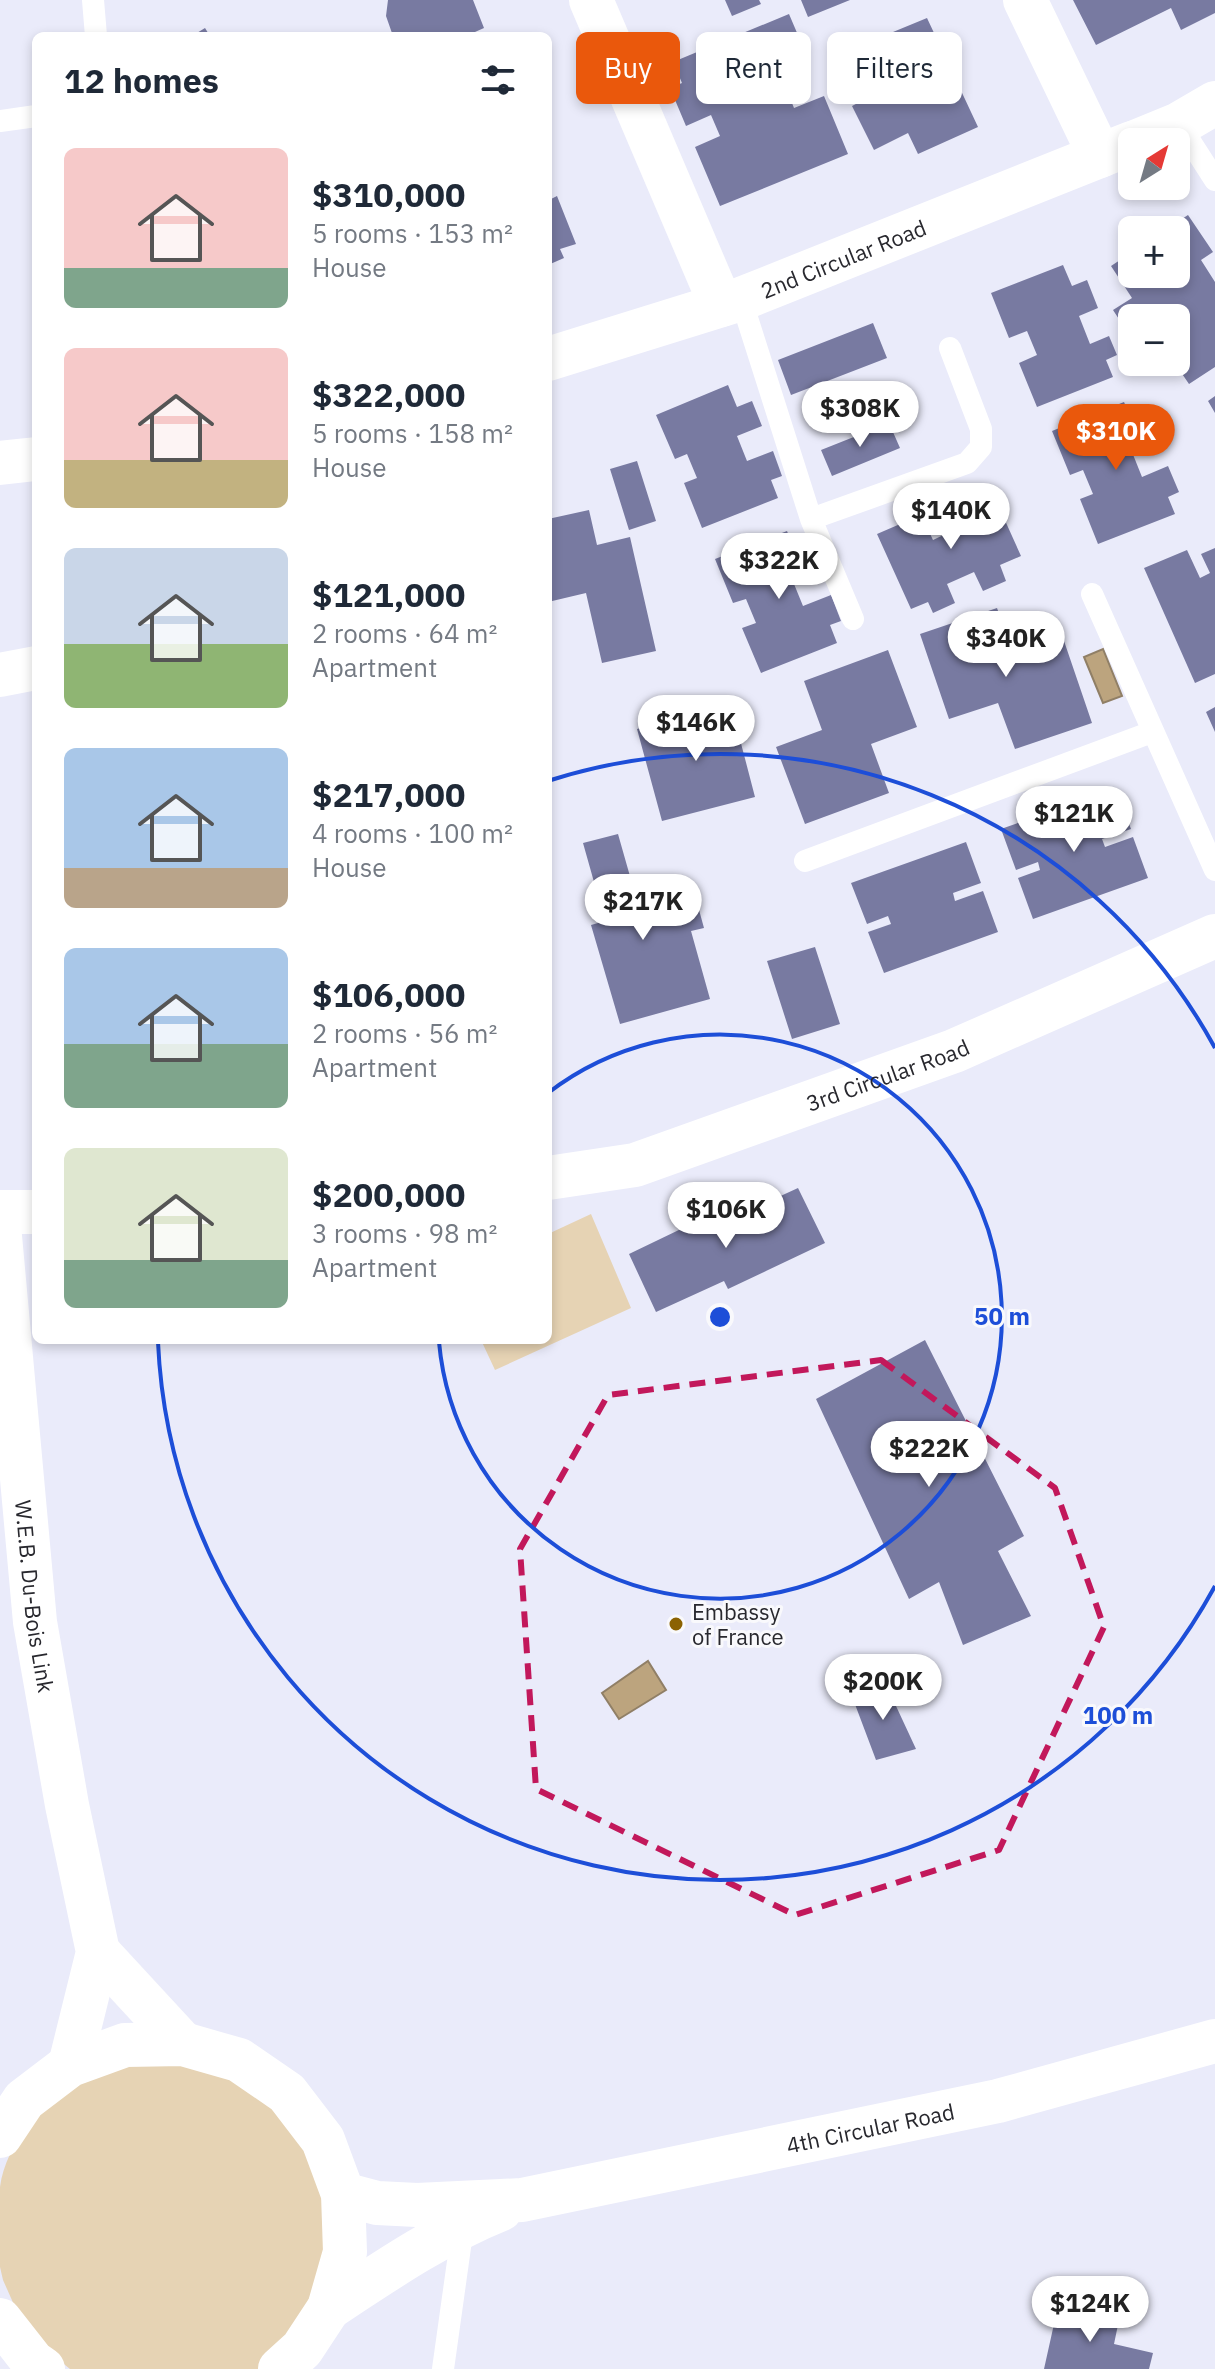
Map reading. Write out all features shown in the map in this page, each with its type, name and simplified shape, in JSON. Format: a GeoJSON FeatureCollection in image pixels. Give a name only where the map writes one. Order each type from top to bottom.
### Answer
{"type":"FeatureCollection","features":[{"type":"Feature","properties":{"kind":"street"},"geometry":{"type":"LineString","coordinates":[[591,0],[731,302]]}},
{"type":"Feature","properties":{"kind":"street"},"geometry":{"type":"LineString","coordinates":[[1025,0],[1118,141]]}},
{"type":"Feature","properties":{"kind":"street","name":"2nd Circular Road"},"geometry":{"type":"LineString","coordinates":[[1165,128],[1197,114]]}},
{"type":"Feature","properties":{"kind":"street","name":"2nd Circular Road"},"geometry":{"type":"LineString","coordinates":[[552,358],[731,302],[1118,149]]}},
{"type":"Feature","properties":{"kind":"street"},"geometry":{"type":"LineString","coordinates":[[0,463],[32,459]]}},
{"type":"Feature","properties":{"kind":"street"},"geometry":{"type":"LineString","coordinates":[[0,675],[32,669]]}},
{"type":"Feature","properties":{"kind":"street","name":"3rd Circular Road"},"geometry":{"type":"LineString","coordinates":[[552,1177],[635,1165],[954,1051],[1215,936]]}},
{"type":"Feature","properties":{"kind":"street"},"geometry":{"type":"LineString","coordinates":[[0,1212],[32,1212]]}},
{"type":"Feature","properties":{"kind":"street","name":"W.E.B. Du-Bois Link"},"geometry":{"type":"LineString","coordinates":[[0,1236],[35,1622],[67,1805],[98,1952],[70,2065]]}},
{"type":"Feature","properties":{"kind":"street"},"geometry":{"type":"LineString","coordinates":[[98,1952],[183,2044]]}},
{"type":"Feature","properties":{"kind":"street","name":"4th Circular Road"},"geometry":{"type":"LineString","coordinates":[[343,2194],[377,2203],[417,2205],[522,2200],[998,2101],[1215,2041]]}},
{"type":"Feature","properties":{"kind":"street"},"geometry":{"type":"LineString","coordinates":[[0,2136],[24,2100],[70,2065],[125,2045],[183,2044],[239,2060],[287,2093],[323,2140],[343,2194],[345,2252],[329,2308],[302,2349],[280,2369]]}},
{"type":"Feature","properties":{"kind":"street","name":"4th Circular Road"},"geometry":{"type":"LineString","coordinates":[[329,2308],[404,2258],[463,2224],[522,2200]]}},
{"type":"Feature","properties":{"kind":"street"},"geometry":{"type":"LineString","coordinates":[[0,2320],[33,2362],[43,2369]]}},
{"type":"Feature","properties":{"kind":"lane"},"geometry":{"type":"LineString","coordinates":[[93,0],[96,32]]}},
{"type":"Feature","properties":{"kind":"lane"},"geometry":{"type":"LineString","coordinates":[[1197,114],[1215,180]]}},
{"type":"Feature","properties":{"kind":"lane"},"geometry":{"type":"LineString","coordinates":[[0,121],[32,117]]}},
{"type":"Feature","properties":{"kind":"lane"},"geometry":{"type":"LineString","coordinates":[[731,302],[811,519],[853,619]]}},
{"type":"Feature","properties":{"kind":"lane"},"geometry":{"type":"LineString","coordinates":[[811,519],[967,463],[981,447],[981,429],[950,348]]}},
{"type":"Feature","properties":{"kind":"lane"},"geometry":{"type":"LineString","coordinates":[[1092,594],[1215,870]]}},
{"type":"Feature","properties":{"kind":"lane"},"geometry":{"type":"LineString","coordinates":[[805,861],[1152,732]]}},
{"type":"Feature","properties":{"kind":"lane"},"geometry":{"type":"LineString","coordinates":[[443,2369],[463,2224]]}},
{"type":"Feature","properties":{"kind":"highlighted area"},"geometry":{"type":"Polygon","coordinates":[[[881,1360],[1055,1488],[1104,1627],[999,1850],[795,1915],[536,1789],[520,1549],[608,1395],[881,1360]]]}},
{"type":"Feature","properties":{"kind":"shaded area"},"geometry":{"type":"Polygon","coordinates":[[[1103,649],[1122,696],[1103,703],[1084,657],[1103,649]]]}},
{"type":"Feature","properties":{"kind":"shaded area"},"geometry":{"type":"Polygon","coordinates":[[[591,1214],[631,1308],[495,1370],[483,1344],[552,1344],[552,1232],[591,1214]]]}},
{"type":"Feature","properties":{"kind":"shaded area"},"geometry":{"type":"Polygon","coordinates":[[[648,1661],[666,1690],[619,1719],[602,1693],[648,1661]]]}},
{"type":"Feature","properties":{"kind":"shaded area"},"geometry":{"type":"Polygon","coordinates":[[[161,2057],[239,2074],[321,2158],[331,2274],[263,2369],[70,2369],[44,2348],[19,2316],[3,2280],[0,2267],[0,2187],[10,2154],[19,2138],[55,2096],[84,2077],[161,2057]]]}},
{"type":"Feature","properties":{"kind":"building"},"geometry":{"type":"Polygon","coordinates":[[[388,0],[473,0],[484,28],[475,32],[392,32],[386,16],[388,0]]]}},
{"type":"Feature","properties":{"kind":"building"},"geometry":{"type":"Polygon","coordinates":[[[725,0],[759,0],[761,4],[732,16],[725,0]]]}},
{"type":"Feature","properties":{"kind":"building"},"geometry":{"type":"Polygon","coordinates":[[[801,0],[850,0],[808,17],[801,0]]]}},
{"type":"Feature","properties":{"kind":"building"},"geometry":{"type":"Polygon","coordinates":[[[1073,0],[1215,0],[1215,13],[1181,30],[1171,8],[1096,45],[1073,0]]]}},
{"type":"Feature","properties":{"kind":"building"},"geometry":{"type":"Polygon","coordinates":[[[789,14],[797,32],[746,32],[789,14]]]}},
{"type":"Feature","properties":{"kind":"building"},"geometry":{"type":"Polygon","coordinates":[[[927,18],[934,32],[893,32],[927,18]]]}},
{"type":"Feature","properties":{"kind":"building"},"geometry":{"type":"Polygon","coordinates":[[[696,52],[696,104],[792,104],[794,108],[811,104],[824,96],[848,154],[720,206],[695,147],[720,136],[711,115],[686,126],[677,104],[680,104],[682,83],[680,59],[696,52]]]}},
{"type":"Feature","properties":{"kind":"building"},"geometry":{"type":"Polygon","coordinates":[[[962,93],[978,127],[918,154],[908,133],[874,150],[852,106],[962,104],[962,93]]]}},
{"type":"Feature","properties":{"kind":"building"},"geometry":{"type":"Polygon","coordinates":[[[557,196],[576,244],[560,249],[564,258],[552,263],[552,198],[557,196]]]}},
{"type":"Feature","properties":{"kind":"building"},"geometry":{"type":"Polygon","coordinates":[[[1190,218],[1213,252],[1201,260],[1215,282],[1215,367],[1189,384],[1184,376],[1190,376],[1190,304],[1122,304],[1132,298],[1125,288],[1190,288],[1190,218]]]}},
{"type":"Feature","properties":{"kind":"building"},"geometry":{"type":"Polygon","coordinates":[[[1118,261],[1118,277],[1111,266],[1118,261]]]}},
{"type":"Feature","properties":{"kind":"building"},"geometry":{"type":"Polygon","coordinates":[[[1063,265],[1072,286],[1087,280],[1098,308],[1079,316],[1090,344],[1109,336],[1117,355],[1106,360],[1113,377],[1037,407],[1019,363],[1037,355],[1027,331],[1009,338],[991,293],[1063,265]]]}},
{"type":"Feature","properties":{"kind":"building"},"geometry":{"type":"Polygon","coordinates":[[[873,323],[887,358],[791,395],[778,360],[873,323]]]}},
{"type":"Feature","properties":{"kind":"building"},"geometry":{"type":"Polygon","coordinates":[[[728,385],[737,407],[752,401],[762,426],[737,436],[747,461],[773,451],[782,476],[771,480],[778,498],[702,528],[684,483],[697,478],[687,454],[675,459],[656,415],[728,385]]]}},
{"type":"Feature","properties":{"kind":"building"},"geometry":{"type":"Polygon","coordinates":[[[1215,396],[1215,413],[1208,401],[1215,396]]]}},
{"type":"Feature","properties":{"kind":"building"},"geometry":{"type":"Polygon","coordinates":[[[1124,402],[1133,423],[1149,417],[1159,442],[1132,452],[1142,477],[1168,466],[1179,492],[1168,497],[1175,514],[1098,544],[1080,499],[1093,494],[1083,470],[1070,475],[1052,431],[1124,402]]]}},
{"type":"Feature","properties":{"kind":"building"},"geometry":{"type":"Polygon","coordinates":[[[889,423],[900,448],[832,476],[821,450],[889,423]]]}},
{"type":"Feature","properties":{"kind":"building"},"geometry":{"type":"Polygon","coordinates":[[[637,461],[656,521],[629,530],[610,469],[637,461]]]}},
{"type":"Feature","properties":{"kind":"building"},"geometry":{"type":"Polygon","coordinates":[[[989,485],[1021,556],[1000,565],[1006,581],[983,591],[974,572],[947,584],[955,603],[933,613],[928,602],[911,609],[877,534],[921,515],[933,540],[956,529],[945,505],[989,485]]]}},
{"type":"Feature","properties":{"kind":"building"},"geometry":{"type":"Polygon","coordinates":[[[589,510],[597,545],[630,537],[656,651],[602,663],[586,593],[552,601],[552,518],[589,510]]]}},
{"type":"Feature","properties":{"kind":"building"},"geometry":{"type":"Polygon","coordinates":[[[787,531],[795,552],[811,546],[822,572],[794,584],[803,606],[831,595],[841,621],[830,625],[837,643],[761,673],[742,628],[756,623],[746,599],[733,603],[715,559],[787,531]]]}},
{"type":"Feature","properties":{"kind":"building"},"geometry":{"type":"Polygon","coordinates":[[[1215,548],[1215,674],[1195,683],[1144,568],[1187,550],[1200,578],[1210,573],[1201,554],[1215,548]]]}},
{"type":"Feature","properties":{"kind":"building"},"geometry":{"type":"Polygon","coordinates":[[[997,608],[1013,654],[1063,638],[1092,723],[1015,749],[998,703],[949,719],[920,634],[997,608]]]}},
{"type":"Feature","properties":{"kind":"building"},"geometry":{"type":"Polygon","coordinates":[[[888,650],[917,727],[871,744],[889,793],[805,824],[776,747],[822,730],[804,681],[888,650]]]}},
{"type":"Feature","properties":{"kind":"building"},"geometry":{"type":"Polygon","coordinates":[[[731,705],[755,797],[662,821],[637,729],[731,705]]]}},
{"type":"Feature","properties":{"kind":"building"},"geometry":{"type":"Polygon","coordinates":[[[1215,707],[1215,732],[1206,712],[1215,707]]]}},
{"type":"Feature","properties":{"kind":"building"},"geometry":{"type":"Polygon","coordinates":[[[1115,788],[1131,829],[1102,839],[1105,847],[1133,837],[1148,878],[1033,919],[1018,878],[1040,870],[1038,862],[1016,870],[1001,829],[1115,788]]]}},
{"type":"Feature","properties":{"kind":"building"},"geometry":{"type":"Polygon","coordinates":[[[618,834],[641,915],[696,899],[704,928],[691,931],[710,999],[620,1024],[591,925],[605,921],[583,843],[618,834]]]}},
{"type":"Feature","properties":{"kind":"building"},"geometry":{"type":"Polygon","coordinates":[[[966,842],[981,883],[953,893],[955,901],[983,891],[998,932],[884,973],[868,932],[891,924],[888,916],[867,924],[851,883],[966,842]]]}},
{"type":"Feature","properties":{"kind":"building"},"geometry":{"type":"Polygon","coordinates":[[[815,947],[840,1024],[792,1039],[767,961],[815,947]]]}},
{"type":"Feature","properties":{"kind":"building"},"geometry":{"type":"Polygon","coordinates":[[[798,1188],[825,1243],[728,1289],[724,1281],[656,1312],[629,1254],[710,1215],[715,1226],[798,1188]]]}},
{"type":"Feature","properties":{"kind":"building"},"geometry":{"type":"Polygon","coordinates":[[[925,1340],[1024,1536],[998,1551],[1031,1616],[963,1645],[939,1582],[909,1599],[816,1399],[925,1340]]]}},
{"type":"Feature","properties":{"kind":"building"},"geometry":{"type":"Polygon","coordinates":[[[883,1678],[916,1749],[876,1760],[853,1699],[883,1678]]]}},
{"type":"Feature","properties":{"kind":"building"},"geometry":{"type":"Polygon","coordinates":[[[1058,2306],[1119,2320],[1114,2344],[1153,2353],[1149,2369],[1044,2369],[1058,2306]]]}},
{"type":"Feature","properties":{"kind":"place","name":"Embassy of France"},"geometry":{"type":"Point","coordinates":[676,1624]}}]}
